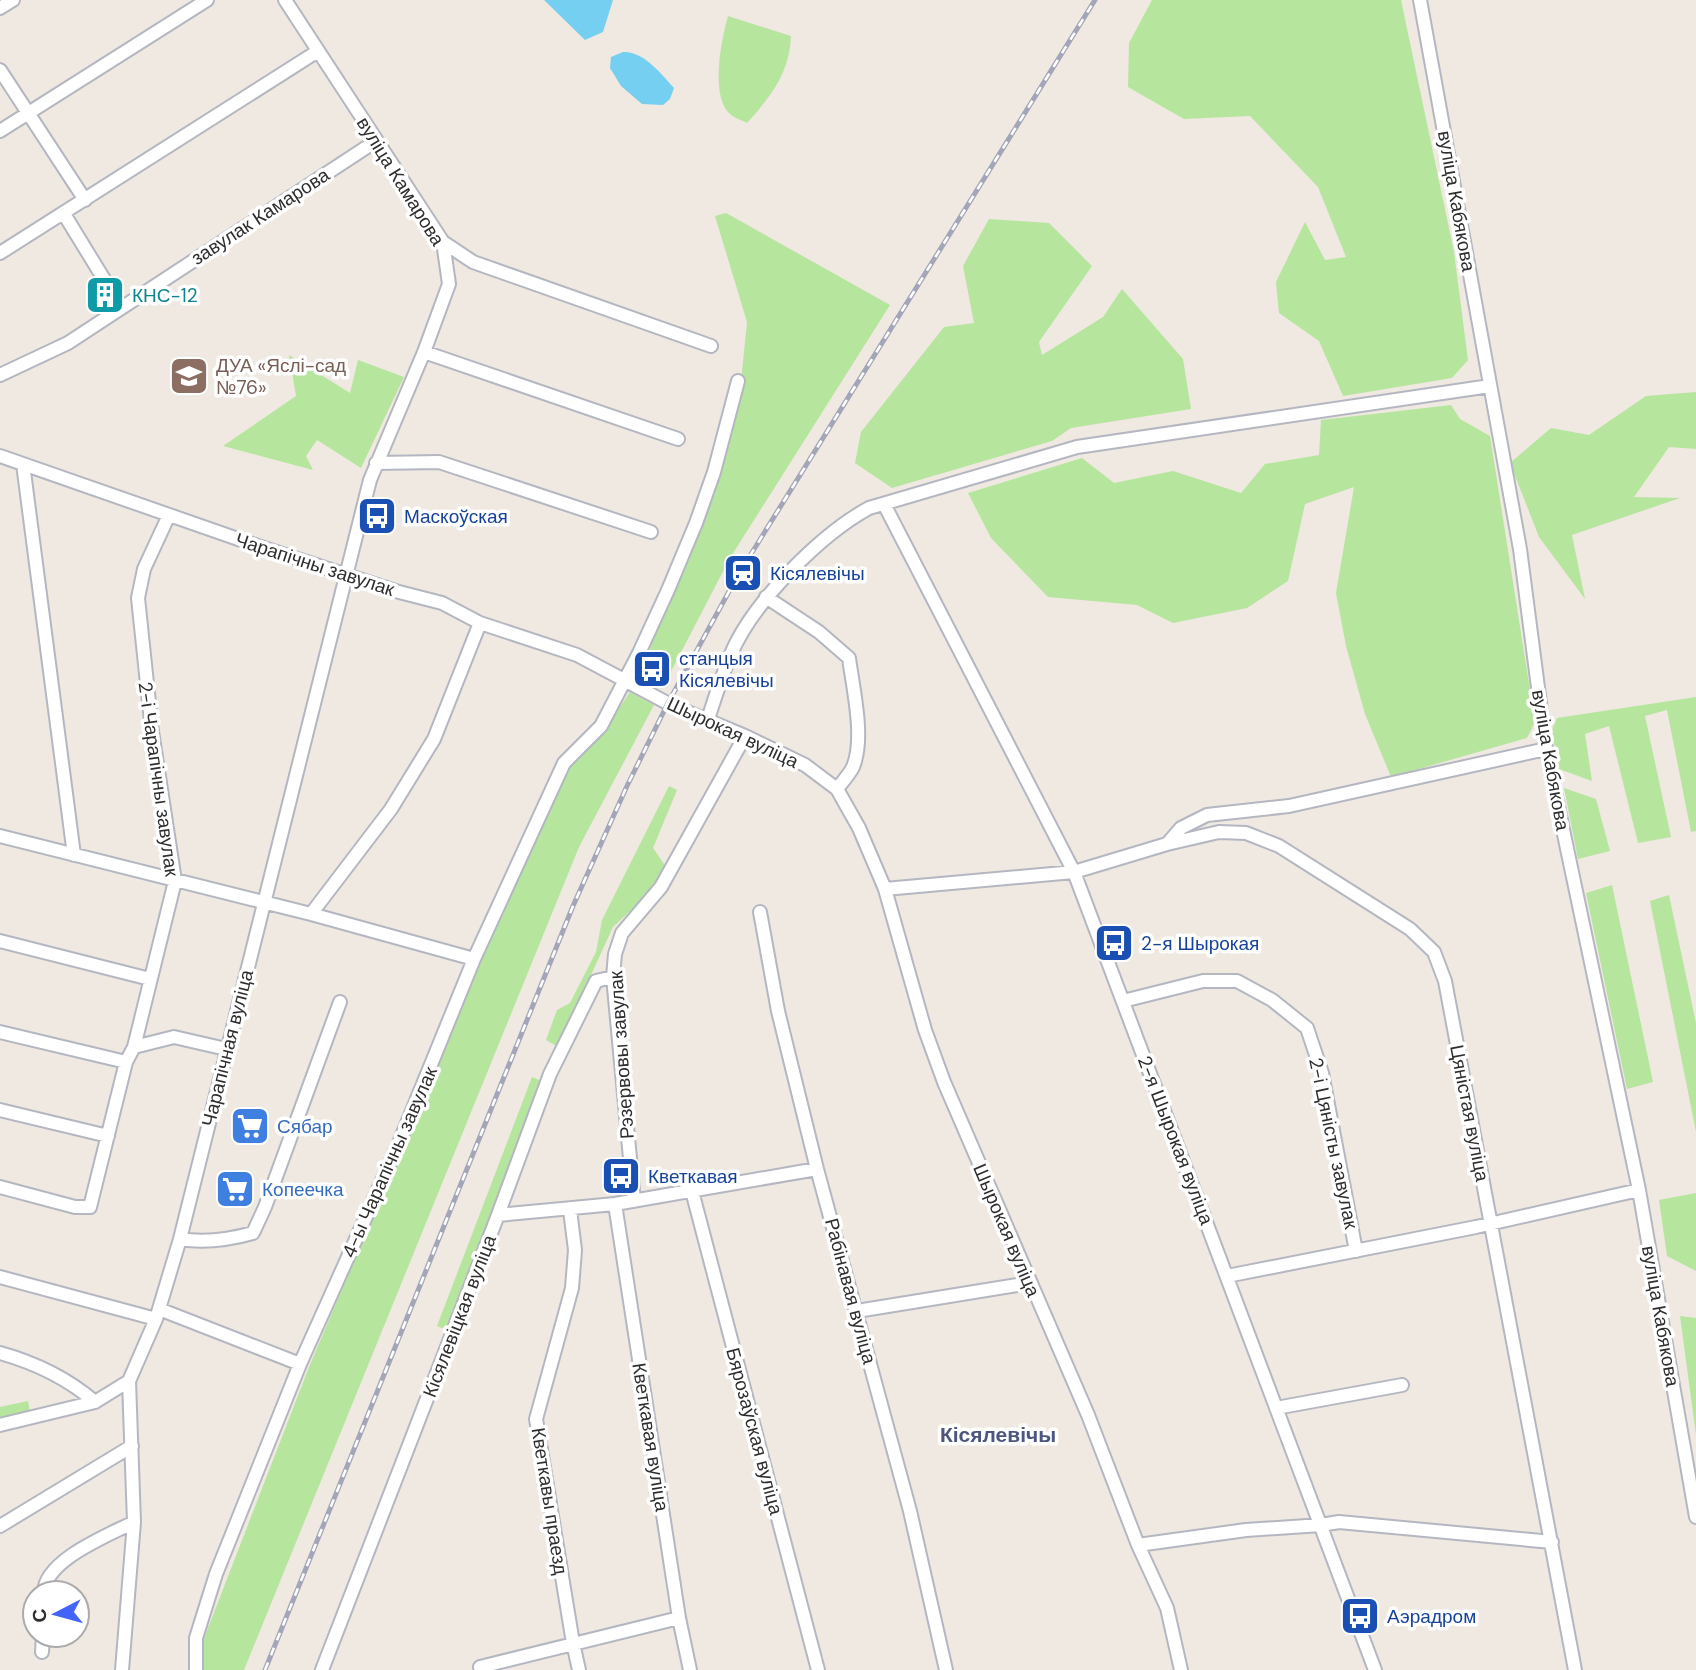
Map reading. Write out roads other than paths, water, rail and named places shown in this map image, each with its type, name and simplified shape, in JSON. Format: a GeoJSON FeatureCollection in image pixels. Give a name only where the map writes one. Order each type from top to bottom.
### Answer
{"type":"FeatureCollection","features":[{"type":"Feature","properties":{"kind":"street"},"geometry":{"type":"LineString","coordinates":[[0,8],[12,0]]}},
{"type":"Feature","properties":{"kind":"street"},"geometry":{"type":"LineString","coordinates":[[0,131],[206,0]]}},
{"type":"Feature","properties":{"kind":"street","name":"вуліца Камарова"},"geometry":{"type":"LineString","coordinates":[[285,0],[443,242],[449,284],[424,352],[376,463],[346,575]]}},
{"type":"Feature","properties":{"kind":"street","name":"вуліца Кабякова"},"geometry":{"type":"LineString","coordinates":[[1420,0],[1520,549],[1546,749],[1639,1190],[1696,1517]]}},
{"type":"Feature","properties":{"kind":"street"},"geometry":{"type":"LineString","coordinates":[[0,253],[318,51]]}},
{"type":"Feature","properties":{"kind":"street"},"geometry":{"type":"LineString","coordinates":[[0,70],[85,200]]}},
{"type":"Feature","properties":{"kind":"street","name":"завулак Камарова"},"geometry":{"type":"LineString","coordinates":[[0,375],[68,343],[376,141]]}},
{"type":"Feature","properties":{"kind":"street"},"geometry":{"type":"LineString","coordinates":[[64,214],[121,307]]}},
{"type":"Feature","properties":{"kind":"street"},"geometry":{"type":"LineString","coordinates":[[443,242],[473,262],[711,346]]}},
{"type":"Feature","properties":{"kind":"street"},"geometry":{"type":"LineString","coordinates":[[424,352],[678,439]]}},
{"type":"Feature","properties":{"kind":"street","name":"4-ы Чарапічны завулак"},"geometry":{"type":"LineString","coordinates":[[196,1670],[196,1639],[216,1574],[300,1363],[399,1143],[474,959],[564,763],[601,726],[668,590],[696,523],[738,381]]}},
{"type":"Feature","properties":{"kind":"street"},"geometry":{"type":"LineString","coordinates":[[708,719],[732,652],[766,597],[821,541],[850,518],[869,508],[1077,447],[1490,386]]}},
{"type":"Feature","properties":{"kind":"street","name":"Чарапічны завулак"},"geometry":{"type":"LineString","coordinates":[[0,456],[346,575],[442,603],[480,623],[577,654],[626,679]]}},
{"type":"Feature","properties":{"kind":"street"},"geometry":{"type":"LineString","coordinates":[[376,463],[439,462],[651,532]]}},
{"type":"Feature","properties":{"kind":"street"},"geometry":{"type":"LineString","coordinates":[[23,464],[74,855]]}},
{"type":"Feature","properties":{"kind":"street","name":"2-я Шырокая вуліца"},"geometry":{"type":"LineString","coordinates":[[884,504],[1074,872],[1375,1670]]}},
{"type":"Feature","properties":{"kind":"street","name":"2-і Чарапічны завулак"},"geometry":{"type":"LineString","coordinates":[[0,1187],[75,1207],[90,1207],[126,1062],[134,1047],[175,880],[152,731],[138,598],[144,569],[169,515]]}},
{"type":"Feature","properties":{"kind":"street","name":"Чарапічная вуліца"},"geometry":{"type":"LineString","coordinates":[[122,1670],[134,1522],[129,1381],[157,1314],[180,1239],[346,575]]}},
{"type":"Feature","properties":{"kind":"street"},"geometry":{"type":"LineString","coordinates":[[766,597],[820,632],[849,657],[857,720],[857,754],[852,770],[837,789]]}},
{"type":"Feature","properties":{"kind":"street"},"geometry":{"type":"LineString","coordinates":[[311,914],[391,809],[433,739],[480,623]]}},
{"type":"Feature","properties":{"kind":"street","name":"Шырокая вуліца"},"geometry":{"type":"LineString","coordinates":[[626,679],[668,703],[805,765],[837,789],[859,828],[885,889],[925,1030],[944,1082],[1088,1415],[1138,1545],[1167,1608],[1181,1670]]}},
{"type":"Feature","properties":{"kind":"street","name":"Рэзервовы завулак"},"geometry":{"type":"LineString","coordinates":[[634,1201],[614,977],[615,954],[622,933],[661,887],[745,736]]}},
{"type":"Feature","properties":{"kind":"street"},"geometry":{"type":"LineString","coordinates":[[1167,844],[1181,828],[1207,815],[1289,806],[1546,749]]}},
{"type":"Feature","properties":{"kind":"street","name":"Цяністая вуліца"},"geometry":{"type":"LineString","coordinates":[[885,889],[1074,872],[1167,844],[1219,832],[1246,832],[1279,846],[1387,912],[1429,945],[1439,962],[1445,981],[1575,1670]]}},
{"type":"Feature","properties":{"kind":"street"},"geometry":{"type":"LineString","coordinates":[[0,836],[311,914],[474,959]]}},
{"type":"Feature","properties":{"kind":"street","name":"Рабінавая вуліца"},"geometry":{"type":"LineString","coordinates":[[760,912],[778,1012],[817,1169],[909,1511],[946,1670]]}},
{"type":"Feature","properties":{"kind":"street"},"geometry":{"type":"LineString","coordinates":[[0,941],[150,979]]}},
{"type":"Feature","properties":{"kind":"street","name":"Кісялевіцкая вуліца"},"geometry":{"type":"LineString","coordinates":[[322,1670],[550,1074],[596,981],[614,977]]}},
{"type":"Feature","properties":{"kind":"street","name":"2-і Цяністы завулак"},"geometry":{"type":"LineString","coordinates":[[1123,1001],[1203,981],[1237,981],[1272,1000],[1307,1028],[1322,1073],[1356,1251]]}},
{"type":"Feature","properties":{"kind":"street"},"geometry":{"type":"LineString","coordinates":[[180,1239],[211,1241],[253,1233],[340,1002]]}},
{"type":"Feature","properties":{"kind":"street"},"geometry":{"type":"LineString","coordinates":[[0,1032],[126,1062]]}},
{"type":"Feature","properties":{"kind":"street"},"geometry":{"type":"LineString","coordinates":[[134,1047],[174,1037],[226,1049]]}},
{"type":"Feature","properties":{"kind":"street"},"geometry":{"type":"LineString","coordinates":[[0,1110],[108,1136]]}},
{"type":"Feature","properties":{"kind":"street"},"geometry":{"type":"LineString","coordinates":[[498,1214],[570,1210],[615,1204],[817,1169]]}},
{"type":"Feature","properties":{"kind":"street"},"geometry":{"type":"LineString","coordinates":[[1227,1276],[1490,1224],[1639,1190]]}},
{"type":"Feature","properties":{"kind":"street","name":"Бярозаўская вуліца"},"geometry":{"type":"LineString","coordinates":[[692,1191],[818,1670]]}},
{"type":"Feature","properties":{"kind":"street","name":"Кветкавая вуліца"},"geometry":{"type":"LineString","coordinates":[[615,1204],[679,1618],[690,1670]]}},
{"type":"Feature","properties":{"kind":"street","name":"Кветкавы праезд"},"geometry":{"type":"LineString","coordinates":[[570,1210],[575,1250],[572,1287],[536,1419],[579,1670]]}},
{"type":"Feature","properties":{"kind":"street"},"geometry":{"type":"LineString","coordinates":[[0,1278],[157,1314],[300,1363]]}},
{"type":"Feature","properties":{"kind":"street"},"geometry":{"type":"LineString","coordinates":[[857,1311],[1030,1283]]}},
{"type":"Feature","properties":{"kind":"street"},"geometry":{"type":"LineString","coordinates":[[0,1353],[22,1359],[72,1382],[95,1402]]}},
{"type":"Feature","properties":{"kind":"street"},"geometry":{"type":"LineString","coordinates":[[0,1425],[95,1402],[129,1381]]}},
{"type":"Feature","properties":{"kind":"street"},"geometry":{"type":"LineString","coordinates":[[1276,1408],[1402,1385]]}},
{"type":"Feature","properties":{"kind":"street"},"geometry":{"type":"LineString","coordinates":[[0,1525],[132,1446]]}},
{"type":"Feature","properties":{"kind":"street"},"geometry":{"type":"LineString","coordinates":[[49,1579],[66,1558],[134,1522]]}},
{"type":"Feature","properties":{"kind":"street"},"geometry":{"type":"LineString","coordinates":[[1138,1545],[1246,1530],[1339,1522],[1552,1542]]}},
{"type":"Feature","properties":{"kind":"street"},"geometry":{"type":"LineString","coordinates":[[481,1670],[480,1667],[679,1618]]}},
{"type":"Feature","properties":{"kind":"water"},"geometry":{"type":"Polygon","coordinates":[[[544,0],[613,0],[603,32],[585,40],[544,0]]]}},
{"type":"Feature","properties":{"kind":"water"},"geometry":{"type":"Polygon","coordinates":[[[623,52],[638,55],[658,70],[674,88],[670,99],[663,105],[642,104],[621,86],[610,68],[611,57],[623,52]]]}},
{"type":"Feature","properties":{"kind":"railway"},"geometry":{"type":"LineString","coordinates":[[265,1670],[573,906],[668,703],[738,575],[1095,0]]}},
{"type":"Feature","properties":{"kind":"place","name":"КНС-12"},"geometry":{"type":"Point","coordinates":[105,295]}},
{"type":"Feature","properties":{"kind":"place","name":"ДУА «Яслі-сад №76»"},"geometry":{"type":"Point","coordinates":[189,376]}},
{"type":"Feature","properties":{"kind":"place","name":"Маскоўская"},"geometry":{"type":"Point","coordinates":[377,516]}},
{"type":"Feature","properties":{"kind":"place","name":"Кісялевічы"},"geometry":{"type":"Point","coordinates":[743,573]}},
{"type":"Feature","properties":{"kind":"place","name":"станцыя Кісялевічы"},"geometry":{"type":"Point","coordinates":[652,669]}},
{"type":"Feature","properties":{"kind":"place","name":"2-я Шырокая"},"geometry":{"type":"Point","coordinates":[1114,943]}},
{"type":"Feature","properties":{"kind":"place","name":"Сябар"},"geometry":{"type":"Point","coordinates":[250,1126]}},
{"type":"Feature","properties":{"kind":"place","name":"Кветкавая"},"geometry":{"type":"Point","coordinates":[621,1176]}},
{"type":"Feature","properties":{"kind":"place","name":"Копеечка"},"geometry":{"type":"Point","coordinates":[235,1189]}},
{"type":"Feature","properties":{"kind":"place","name":"Аэрадром"},"geometry":{"type":"Point","coordinates":[1360,1616]}},
{"type":"Feature","properties":{"kind":"district","name":"Кісялевічы"},"geometry":{"type":"Point","coordinates":[998,1435]}}]}
